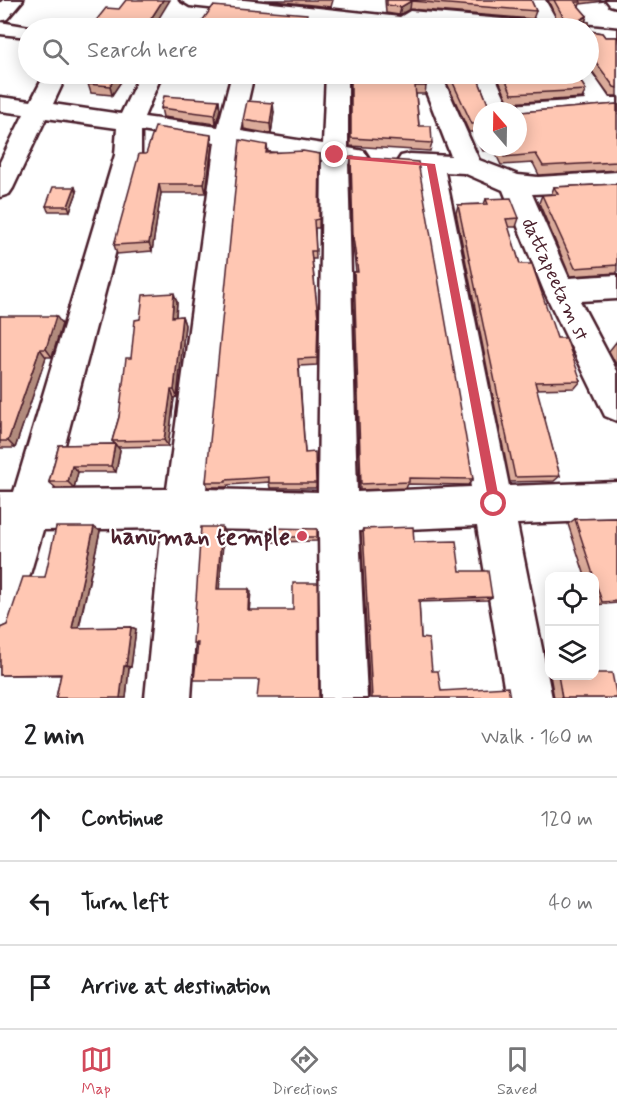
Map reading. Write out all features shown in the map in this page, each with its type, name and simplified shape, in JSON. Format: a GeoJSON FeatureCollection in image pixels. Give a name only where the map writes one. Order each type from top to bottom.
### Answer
{"type":"FeatureCollection","features":[{"type":"Feature","properties":{"kind":"street"},"geometry":{"type":"LineString","coordinates":[[0,15],[13,0]]}},
{"type":"Feature","properties":{"kind":"street"},"geometry":{"type":"LineString","coordinates":[[190,0],[258,3],[411,17]]}},
{"type":"Feature","properties":{"kind":"street"},"geometry":{"type":"LineString","coordinates":[[535,0],[545,18]]}},
{"type":"Feature","properties":{"kind":"street"},"geometry":{"type":"LineString","coordinates":[[254,18],[258,3]]}},
{"type":"Feature","properties":{"kind":"street"},"geometry":{"type":"LineString","coordinates":[[0,28],[18,30]]}},
{"type":"Feature","properties":{"kind":"street"},"geometry":{"type":"LineString","coordinates":[[599,33],[617,35]]}},
{"type":"Feature","properties":{"kind":"street"},"geometry":{"type":"LineString","coordinates":[[0,188],[51,84]]}},
{"type":"Feature","properties":{"kind":"street"},"geometry":{"type":"LineString","coordinates":[[0,610],[14,512],[128,155],[129,123],[147,84]]}},
{"type":"Feature","properties":{"kind":"street"},"geometry":{"type":"LineString","coordinates":[[168,698],[184,509],[228,136],[241,84]]}},
{"type":"Feature","properties":{"kind":"street"},"geometry":{"type":"LineString","coordinates":[[337,84],[335,155],[338,512],[344,698]]}},
{"type":"Feature","properties":{"kind":"street"},"geometry":{"type":"LineString","coordinates":[[0,104],[228,136],[335,155],[468,165],[435,84]]}},
{"type":"Feature","properties":{"kind":"street"},"geometry":{"type":"LineString","coordinates":[[487,84],[495,102]]}},
{"type":"Feature","properties":{"kind":"street"},"geometry":{"type":"LineString","coordinates":[[590,84],[610,105]]}},
{"type":"Feature","properties":{"kind":"street"},"geometry":{"type":"LineString","coordinates":[[527,110],[610,105]]}},
{"type":"Feature","properties":{"kind":"street"},"geometry":{"type":"LineString","coordinates":[[450,117],[473,115]]}},
{"type":"Feature","properties":{"kind":"street"},"geometry":{"type":"LineString","coordinates":[[431,164],[529,698]]}},
{"type":"Feature","properties":{"kind":"street","name":"dattapeetam st"},"geometry":{"type":"LineString","coordinates":[[468,165],[514,184],[538,186],[617,181]]}},
{"type":"Feature","properties":{"kind":"street","name":"dattapeetam st"},"geometry":{"type":"LineString","coordinates":[[514,184],[559,291],[617,405]]}},
{"type":"Feature","properties":{"kind":"street"},"geometry":{"type":"LineString","coordinates":[[559,291],[617,287]]}},
{"type":"Feature","properties":{"kind":"street"},"geometry":{"type":"LineString","coordinates":[[14,512],[109,507],[338,512],[494,504],[617,501]]}},
{"type":"Feature","properties":{"kind":"building"},"geometry":{"type":"Polygon","coordinates":[[[126,0],[163,0],[151,18],[98,18],[106,8],[119,9],[126,0]]]}},
{"type":"Feature","properties":{"kind":"building"},"geometry":{"type":"Polygon","coordinates":[[[387,0],[531,0],[536,11],[411,1],[401,7],[387,5],[387,0]]]}},
{"type":"Feature","properties":{"kind":"building"},"geometry":{"type":"Polygon","coordinates":[[[554,0],[580,0],[581,2],[575,2],[587,16],[564,18],[554,0]]]}},
{"type":"Feature","properties":{"kind":"building"},"geometry":{"type":"Polygon","coordinates":[[[213,6],[307,14],[307,18],[204,18],[213,6]]]}},
{"type":"Feature","properties":{"kind":"building"},"geometry":{"type":"Polygon","coordinates":[[[599,32],[605,37],[617,37],[617,88],[599,66],[599,32]]]}},
{"type":"Feature","properties":{"kind":"building"},"geometry":{"type":"Polygon","coordinates":[[[88,84],[111,84],[110,86],[88,84]]]}},
{"type":"Feature","properties":{"kind":"building"},"geometry":{"type":"Polygon","coordinates":[[[351,84],[425,84],[426,86],[415,86],[419,126],[431,126],[432,143],[351,138],[351,84]]]}},
{"type":"Feature","properties":{"kind":"building"},"geometry":{"type":"Polygon","coordinates":[[[454,84],[480,84],[487,102],[473,102],[473,124],[454,84]]]}},
{"type":"Feature","properties":{"kind":"building"},"geometry":{"type":"Polygon","coordinates":[[[508,84],[582,84],[586,90],[512,94],[508,84]]]}},
{"type":"Feature","properties":{"kind":"building"},"geometry":{"type":"Polygon","coordinates":[[[164,96],[219,100],[215,115],[161,108],[164,96]]]}},
{"type":"Feature","properties":{"kind":"building"},"geometry":{"type":"Polygon","coordinates":[[[247,101],[273,103],[270,124],[243,120],[247,101]]]}},
{"type":"Feature","properties":{"kind":"building"},"geometry":{"type":"Polygon","coordinates":[[[617,104],[617,162],[543,166],[536,154],[527,155],[527,112],[617,104]]]}},
{"type":"Feature","properties":{"kind":"building"},"geometry":{"type":"Polygon","coordinates":[[[155,127],[211,135],[204,184],[159,184],[149,243],[114,245],[139,154],[146,154],[155,127]]]}},
{"type":"Feature","properties":{"kind":"building"},"geometry":{"type":"Polygon","coordinates":[[[240,140],[267,145],[266,153],[303,151],[320,154],[319,219],[314,220],[316,251],[311,251],[318,317],[317,358],[298,359],[305,453],[315,452],[316,483],[269,483],[269,477],[206,482],[240,140]]]}},
{"type":"Feature","properties":{"kind":"building"},"geometry":{"type":"Polygon","coordinates":[[[351,157],[418,162],[473,479],[409,478],[409,482],[361,484],[354,272],[358,272],[353,237],[351,157]]]}},
{"type":"Feature","properties":{"kind":"building"},"geometry":{"type":"Polygon","coordinates":[[[617,184],[617,265],[575,268],[542,195],[558,194],[554,187],[617,184]]]}},
{"type":"Feature","properties":{"kind":"building"},"geometry":{"type":"Polygon","coordinates":[[[53,187],[75,187],[68,206],[46,206],[53,187]]]}},
{"type":"Feature","properties":{"kind":"building"},"geometry":{"type":"Polygon","coordinates":[[[511,198],[519,218],[506,219],[520,264],[532,264],[557,338],[566,338],[581,381],[535,382],[560,476],[515,477],[458,205],[488,204],[486,199],[511,198]]]}},
{"type":"Feature","properties":{"kind":"building"},"geometry":{"type":"Polygon","coordinates":[[[174,293],[172,317],[182,316],[174,390],[171,390],[164,440],[112,441],[119,417],[126,358],[131,358],[135,320],[140,319],[143,295],[174,293]]]}},
{"type":"Feature","properties":{"kind":"building"},"geometry":{"type":"Polygon","coordinates":[[[0,316],[56,316],[46,349],[40,349],[8,441],[0,441],[0,316]]]}},
{"type":"Feature","properties":{"kind":"building"},"geometry":{"type":"Polygon","coordinates":[[[115,444],[111,466],[72,466],[68,482],[49,482],[59,445],[115,444]]]}},
{"type":"Feature","properties":{"kind":"building"},"geometry":{"type":"Polygon","coordinates":[[[617,518],[617,601],[602,602],[599,593],[599,572],[592,572],[575,519],[617,518]]]}},
{"type":"Feature","properties":{"kind":"building"},"geometry":{"type":"Polygon","coordinates":[[[56,527],[94,527],[72,628],[131,627],[120,698],[56,698],[61,674],[0,675],[0,628],[7,625],[23,577],[45,577],[56,527]]]}},
{"type":"Feature","properties":{"kind":"building"},"geometry":{"type":"Polygon","coordinates":[[[201,527],[222,527],[217,589],[249,589],[248,610],[293,610],[293,583],[318,583],[319,698],[257,698],[259,680],[194,680],[198,643],[193,643],[201,527]]]}},
{"type":"Feature","properties":{"kind":"building"},"geometry":{"type":"Polygon","coordinates":[[[413,527],[414,542],[456,541],[460,571],[488,571],[492,597],[419,600],[421,638],[429,639],[432,671],[438,671],[441,691],[508,687],[510,698],[372,698],[363,529],[413,527]]]}},
{"type":"Feature","properties":{"kind":"building"},"geometry":{"type":"Polygon","coordinates":[[[271,528],[317,529],[317,537],[271,537],[271,528]]]}},
{"type":"Feature","properties":{"kind":"building"},"geometry":{"type":"Polygon","coordinates":[[[599,673],[612,673],[617,698],[562,698],[559,680],[599,680],[599,673]]]}},
{"type":"Feature","properties":{"kind":"place","name":"hanuman temple"},"geometry":{"type":"Point","coordinates":[302,536]}},
{"type":"Feature","properties":{"kind":"route"},"geometry":{"type":"LineString","coordinates":[[335,155],[431,164],[494,504]]}}]}
